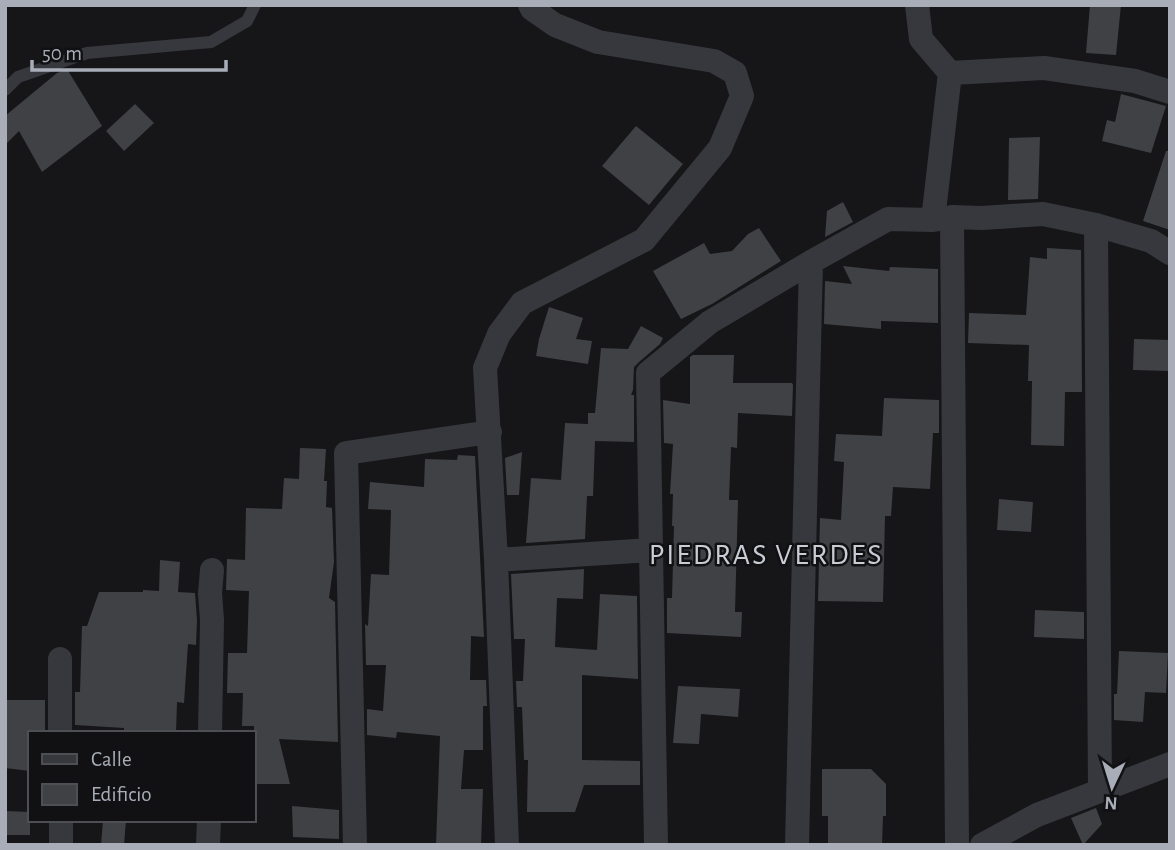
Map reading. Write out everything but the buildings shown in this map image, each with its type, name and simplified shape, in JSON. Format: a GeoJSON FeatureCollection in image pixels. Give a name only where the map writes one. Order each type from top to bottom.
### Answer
{"type":"FeatureCollection","features":[{"type":"Feature","properties":{"kind":"street"},"geometry":{"type":"LineString","coordinates":[[507,845],[485,368],[499,334],[522,303],[644,240],[720,148],[742,96],[735,73],[713,61],[598,42],[555,25],[530,5]]}},
{"type":"Feature","properties":{"kind":"street"},"geometry":{"type":"LineString","coordinates":[[918,5],[921,39],[950,73],[942,218],[957,845]]}},
{"type":"Feature","properties":{"kind":"street"},"geometry":{"type":"LineString","coordinates":[[950,73],[1044,68],[1135,81],[1170,92]]}},
{"type":"Feature","properties":{"kind":"street"},"geometry":{"type":"LineString","coordinates":[[656,845],[648,373],[710,322],[888,219],[1043,214],[1096,225],[1151,241],[1170,253]]}},
{"type":"Feature","properties":{"kind":"street"},"geometry":{"type":"LineString","coordinates":[[1096,225],[1100,791]]}},
{"type":"Feature","properties":{"kind":"street"},"geometry":{"type":"LineString","coordinates":[[797,845],[811,262]]}},
{"type":"Feature","properties":{"kind":"street"},"geometry":{"type":"LineString","coordinates":[[355,845],[346,453],[490,432]]}},
{"type":"Feature","properties":{"kind":"street"},"geometry":{"type":"LineString","coordinates":[[496,561],[651,550]]}},
{"type":"Feature","properties":{"kind":"street"},"geometry":{"type":"LineString","coordinates":[[210,731],[212,570]]}},
{"type":"Feature","properties":{"kind":"street"},"geometry":{"type":"LineString","coordinates":[[60,659],[60,731]]}},
{"type":"Feature","properties":{"kind":"street"},"geometry":{"type":"LineString","coordinates":[[982,845],[1037,815],[1170,764]]}},
{"type":"Feature","properties":{"kind":"street"},"geometry":{"type":"LineString","coordinates":[[61,822],[61,845]]}},
{"type":"Feature","properties":{"kind":"street"},"geometry":{"type":"LineString","coordinates":[[208,845],[209,822]]}},
{"type":"Feature","properties":{"kind":"lane"},"geometry":{"type":"LineString","coordinates":[[5,90],[18,77],[87,53],[211,42],[247,21],[255,5]]}},
{"type":"Feature","properties":{"kind":"district","name":"PIEDRAS VERDES"},"geometry":{"type":"Point","coordinates":[766,554]}}]}
